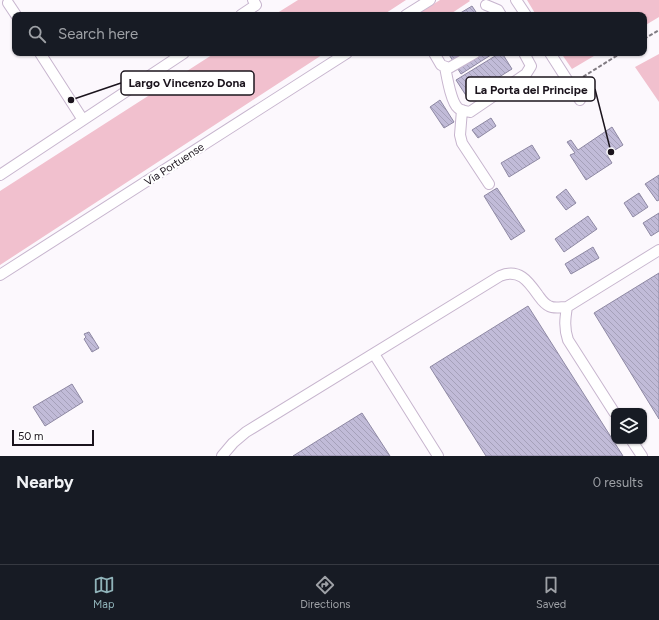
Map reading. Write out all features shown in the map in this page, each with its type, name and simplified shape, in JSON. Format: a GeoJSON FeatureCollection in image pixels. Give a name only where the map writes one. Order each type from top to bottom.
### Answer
{"type":"FeatureCollection","features":[{"type":"Feature","properties":{"kind":"street"},"geometry":{"type":"LineString","coordinates":[[245,12],[256,4],[253,0]]}},
{"type":"Feature","properties":{"kind":"street"},"geometry":{"type":"LineString","coordinates":[[411,12],[430,0]]}},
{"type":"Feature","properties":{"kind":"street"},"geometry":{"type":"LineString","coordinates":[[516,0],[524,12]]}},
{"type":"Feature","properties":{"kind":"street"},"geometry":{"type":"LineString","coordinates":[[7,3],[14,12]]}},
{"type":"Feature","properties":{"kind":"street"},"geometry":{"type":"LineString","coordinates":[[486,9],[498,10],[499,12]]}},
{"type":"Feature","properties":{"kind":"street"},"geometry":{"type":"LineString","coordinates":[[42,56],[83,120]]}},
{"type":"Feature","properties":{"kind":"street"},"geometry":{"type":"LineString","coordinates":[[0,175],[179,56]]}},
{"type":"Feature","properties":{"kind":"street","name":"Via Portuense"},"geometry":{"type":"LineString","coordinates":[[0,275],[342,56]]}},
{"type":"Feature","properties":{"kind":"street"},"geometry":{"type":"LineString","coordinates":[[436,56],[441,65],[448,68],[470,56]]}},
{"type":"Feature","properties":{"kind":"street"},"geometry":{"type":"LineString","coordinates":[[445,67],[454,102],[458,108],[470,112],[526,74],[531,66],[526,56]]}},
{"type":"Feature","properties":{"kind":"street"},"geometry":{"type":"LineString","coordinates":[[552,56],[580,100]]}},
{"type":"Feature","properties":{"kind":"street"},"geometry":{"type":"LineString","coordinates":[[462,110],[460,135],[462,143],[489,184]]}},
{"type":"Feature","properties":{"kind":"street"},"geometry":{"type":"LineString","coordinates":[[222,456],[233,443],[246,432],[506,273],[515,273],[525,279],[542,301],[550,307],[567,307],[659,250]]}},
{"type":"Feature","properties":{"kind":"street"},"geometry":{"type":"LineString","coordinates":[[567,307],[565,332],[568,340],[611,408]]}},
{"type":"Feature","properties":{"kind":"street"},"geometry":{"type":"LineString","coordinates":[[374,354],[438,456]]}},
{"type":"Feature","properties":{"kind":"street"},"geometry":{"type":"LineString","coordinates":[[634,444],[642,456]]}},
{"type":"Feature","properties":{"kind":"path"},"geometry":{"type":"LineString","coordinates":[[647,37],[659,30]]}},
{"type":"Feature","properties":{"kind":"path"},"geometry":{"type":"LineString","coordinates":[[570,84],[616,56]]}},
{"type":"Feature","properties":{"kind":"shaded area"},"geometry":{"type":"Polygon","coordinates":[[[298,0],[406,0],[388,12],[279,12],[298,0]]]}},
{"type":"Feature","properties":{"kind":"shaded area"},"geometry":{"type":"Polygon","coordinates":[[[440,0],[470,1],[454,12],[421,12],[440,0]]]}},
{"type":"Feature","properties":{"kind":"shaded area"},"geometry":{"type":"Polygon","coordinates":[[[527,0],[659,0],[659,17],[647,24],[647,12],[534,12],[527,0]]]}},
{"type":"Feature","properties":{"kind":"shaded area"},"geometry":{"type":"Polygon","coordinates":[[[659,54],[659,102],[635,67],[659,54]]]}},
{"type":"Feature","properties":{"kind":"shaded area"},"geometry":{"type":"Polygon","coordinates":[[[210,56],[320,56],[0,265],[0,191],[210,56]]]}},
{"type":"Feature","properties":{"kind":"shaded area"},"geometry":{"type":"Polygon","coordinates":[[[563,56],[594,56],[572,69],[563,56]]]}},
{"type":"Feature","properties":{"kind":"building"},"geometry":{"type":"Polygon","coordinates":[[[472,6],[476,12],[462,12],[472,6]]]}},
{"type":"Feature","properties":{"kind":"building"},"geometry":{"type":"Polygon","coordinates":[[[450,56],[489,56],[461,74],[450,56]]]}},
{"type":"Feature","properties":{"kind":"building"},"geometry":{"type":"Polygon","coordinates":[[[495,56],[504,56],[512,69],[467,97],[456,80],[495,56]]]}},
{"type":"Feature","properties":{"kind":"building"},"geometry":{"type":"Polygon","coordinates":[[[440,100],[454,122],[444,128],[430,107],[440,100]]]}},
{"type":"Feature","properties":{"kind":"building"},"geometry":{"type":"Polygon","coordinates":[[[491,118],[496,126],[478,138],[472,130],[491,118]]]}},
{"type":"Feature","properties":{"kind":"building"},"geometry":{"type":"Polygon","coordinates":[[[612,127],[623,145],[607,155],[612,163],[586,180],[570,155],[575,153],[567,142],[571,140],[578,150],[612,127]]]}},
{"type":"Feature","properties":{"kind":"building"},"geometry":{"type":"Polygon","coordinates":[[[532,145],[540,158],[509,177],[501,163],[532,145]]]}},
{"type":"Feature","properties":{"kind":"building"},"geometry":{"type":"Polygon","coordinates":[[[659,175],[659,200],[657,201],[645,184],[659,175]]]}},
{"type":"Feature","properties":{"kind":"building"},"geometry":{"type":"Polygon","coordinates":[[[497,188],[525,231],[511,240],[484,196],[497,188]]]}},
{"type":"Feature","properties":{"kind":"building"},"geometry":{"type":"Polygon","coordinates":[[[566,189],[576,203],[566,210],[556,197],[566,189]]]}},
{"type":"Feature","properties":{"kind":"building"},"geometry":{"type":"Polygon","coordinates":[[[639,193],[648,207],[633,217],[624,203],[639,193]]]}},
{"type":"Feature","properties":{"kind":"building"},"geometry":{"type":"Polygon","coordinates":[[[659,213],[659,231],[651,236],[643,223],[659,213]]]}},
{"type":"Feature","properties":{"kind":"building"},"geometry":{"type":"Polygon","coordinates":[[[588,216],[597,229],[564,252],[555,239],[588,216]]]}},
{"type":"Feature","properties":{"kind":"building"},"geometry":{"type":"Polygon","coordinates":[[[593,247],[599,258],[571,274],[565,264],[593,247]]]}},
{"type":"Feature","properties":{"kind":"building"},"geometry":{"type":"Polygon","coordinates":[[[659,273],[659,419],[594,313],[659,273]]]}},
{"type":"Feature","properties":{"kind":"building"},"geometry":{"type":"Polygon","coordinates":[[[528,306],[611,437],[611,444],[615,444],[623,456],[486,456],[430,367],[528,306]]]}},
{"type":"Feature","properties":{"kind":"building"},"geometry":{"type":"Polygon","coordinates":[[[89,332],[99,348],[92,352],[84,339],[86,337],[84,334],[89,332]]]}},
{"type":"Feature","properties":{"kind":"building"},"geometry":{"type":"Polygon","coordinates":[[[72,384],[83,402],[45,426],[33,407],[72,384]]]}},
{"type":"Feature","properties":{"kind":"building"},"geometry":{"type":"Polygon","coordinates":[[[362,413],[390,456],[293,456],[362,413]]]}},
{"type":"Feature","properties":{"kind":"place","name":"Largo Vincenzo Dona"},"geometry":{"type":"Point","coordinates":[71,100]}},
{"type":"Feature","properties":{"kind":"place","name":"La Porta del Principe"},"geometry":{"type":"Point","coordinates":[611,152]}}]}
